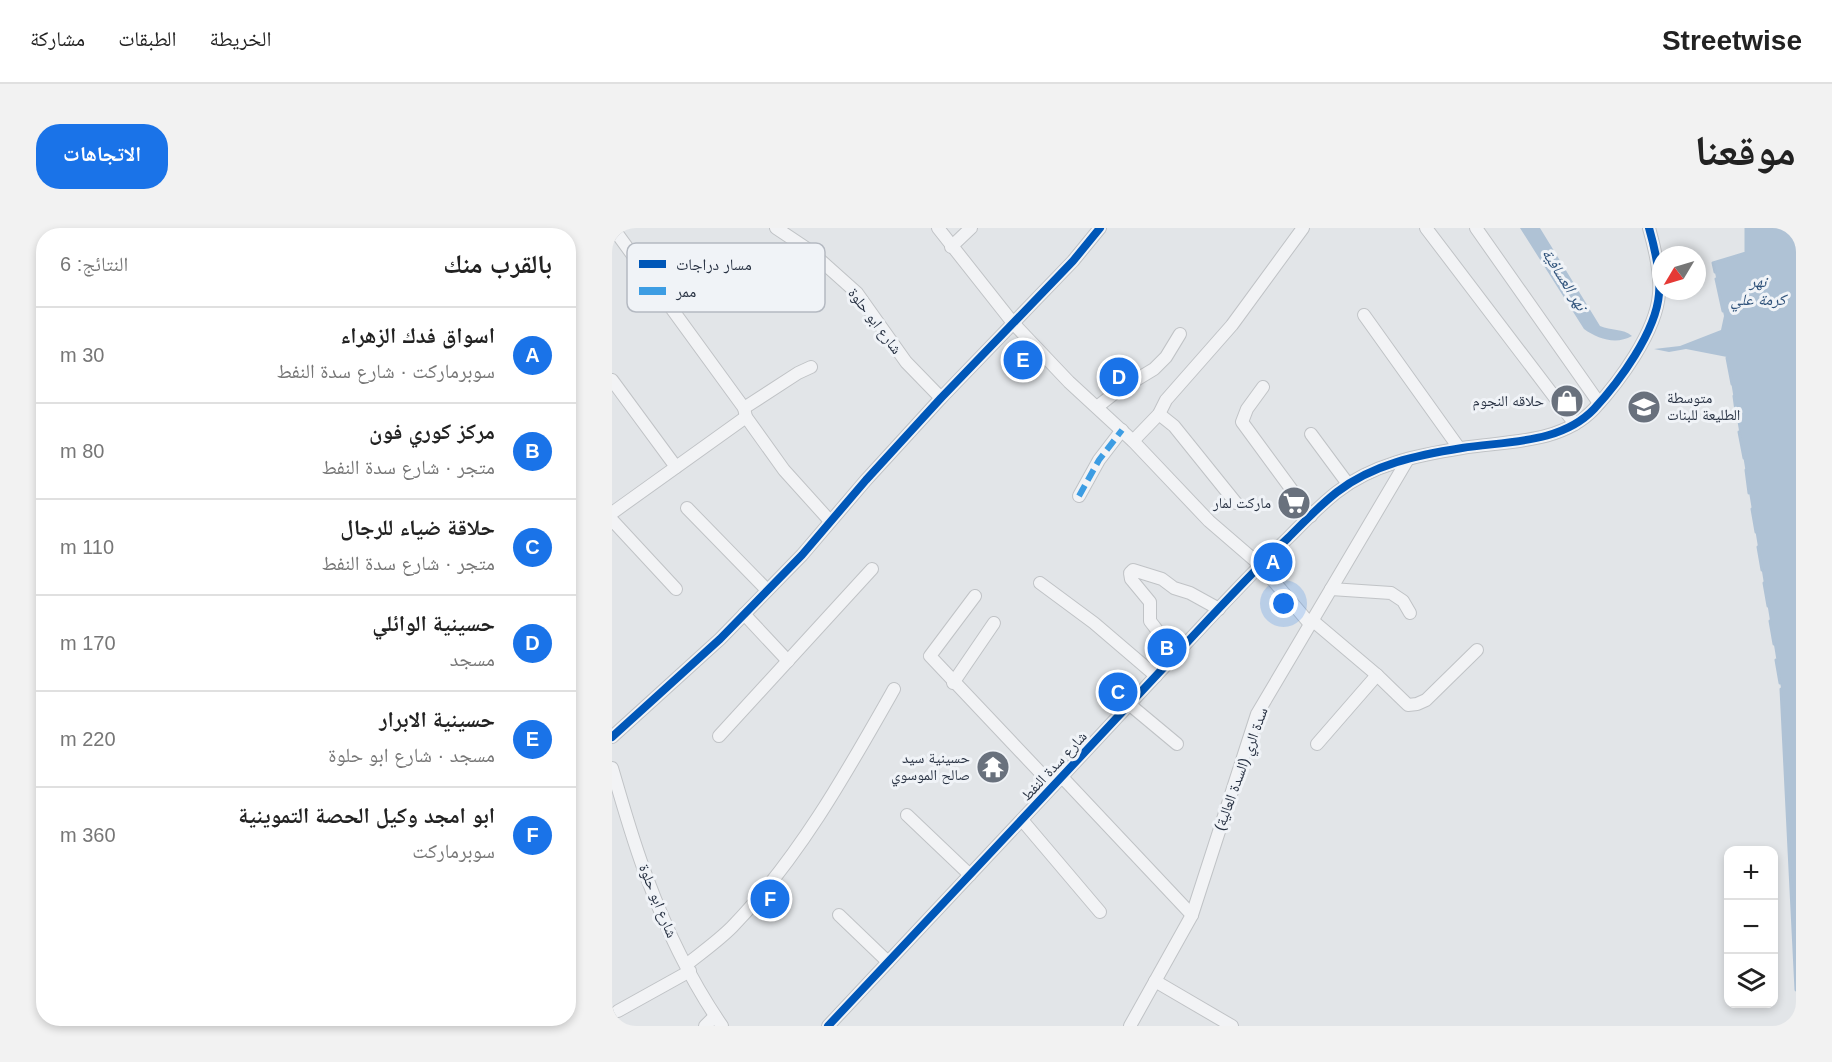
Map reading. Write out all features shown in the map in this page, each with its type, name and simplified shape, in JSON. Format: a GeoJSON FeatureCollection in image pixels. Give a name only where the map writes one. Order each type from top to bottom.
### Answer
{"type":"FeatureCollection","features":[{"type":"Feature","properties":{"kind":"street"},"geometry":{"type":"LineString","coordinates":[[613,228],[627,248]]}},
{"type":"Feature","properties":{"kind":"street"},"geometry":{"type":"LineString","coordinates":[[938,228],[1013,323],[1069,382],[1122,430],[1209,520],[1260,565],[1311,622],[1377,675],[1408,705],[1426,700],[1477,650]]}},
{"type":"Feature","properties":{"kind":"street"},"geometry":{"type":"LineString","coordinates":[[951,247],[971,228]]}},
{"type":"Feature","properties":{"kind":"street"},"geometry":{"type":"LineString","coordinates":[[612,737],[720,639],[744,614],[941,398],[1073,261],[1100,228]]}},
{"type":"Feature","properties":{"kind":"street"},"geometry":{"type":"LineString","coordinates":[[1133,441],[1159,414],[1166,400],[1232,325],[1303,228]]}},
{"type":"Feature","properties":{"kind":"street"},"geometry":{"type":"LineString","coordinates":[[1426,228],[1575,424]]}},
{"type":"Feature","properties":{"kind":"street"},"geometry":{"type":"LineString","coordinates":[[1476,228],[1599,403]]}},
{"type":"Feature","properties":{"kind":"street","name":"شارع سدة النفط"},"geometry":{"type":"LineString","coordinates":[[828,1026],[1260,565],[1348,484],[1372,471],[1408,459],[1459,448],[1560,432],[1575,424],[1599,403],[1633,357],[1651,324],[1657,307],[1659,280],[1649,228]]}},
{"type":"Feature","properties":{"kind":"street","name":"شارع ابو حلوة"},"geometry":{"type":"LineString","coordinates":[[782,229],[800,243]]}},
{"type":"Feature","properties":{"kind":"street","name":"شارع ابو حلوة"},"geometry":{"type":"LineString","coordinates":[[825,264],[857,293],[906,362],[941,398]]}},
{"type":"Feature","properties":{"kind":"street"},"geometry":{"type":"LineString","coordinates":[[673,312],[784,470],[830,521]]}},
{"type":"Feature","properties":{"kind":"street"},"geometry":{"type":"LineString","coordinates":[[1364,315],[1459,448]]}},
{"type":"Feature","properties":{"kind":"street"},"geometry":{"type":"LineString","coordinates":[[1097,407],[1116,392],[1154,369],[1166,357],[1180,334]]}},
{"type":"Feature","properties":{"kind":"street"},"geometry":{"type":"LineString","coordinates":[[612,513],[676,467],[745,412],[811,367]]}},
{"type":"Feature","properties":{"kind":"street"},"geometry":{"type":"LineString","coordinates":[[612,380],[676,467]]}},
{"type":"Feature","properties":{"kind":"street"},"geometry":{"type":"LineString","coordinates":[[1263,387],[1247,409],[1242,422],[1311,516]]}},
{"type":"Feature","properties":{"kind":"street"},"geometry":{"type":"LineString","coordinates":[[1159,414],[1174,426],[1236,503]]}},
{"type":"Feature","properties":{"kind":"street"},"geometry":{"type":"LineString","coordinates":[[1079,496],[1099,460],[1122,430]]}},
{"type":"Feature","properties":{"kind":"street"},"geometry":{"type":"LineString","coordinates":[[1311,434],[1348,484]]}},
{"type":"Feature","properties":{"kind":"street","name":"سدة الري (السدة العالية)"},"geometry":{"type":"LineString","coordinates":[[1130,1026],[1192,915],[1257,714],[1408,459]]}},
{"type":"Feature","properties":{"kind":"street"},"geometry":{"type":"LineString","coordinates":[[687,508],[767,590]]}},
{"type":"Feature","properties":{"kind":"street"},"geometry":{"type":"LineString","coordinates":[[612,520],[676,589]]}},
{"type":"Feature","properties":{"kind":"street"},"geometry":{"type":"LineString","coordinates":[[719,736],[872,569]]}},
{"type":"Feature","properties":{"kind":"street"},"geometry":{"type":"LineString","coordinates":[[1176,655],[1150,621],[1150,602],[1131,579],[1130,573],[1133,570],[1162,579],[1174,588],[1190,592],[1219,609]]}},
{"type":"Feature","properties":{"kind":"street"},"geometry":{"type":"LineString","coordinates":[[1040,583],[1094,623],[1155,676]]}},
{"type":"Feature","properties":{"kind":"street"},"geometry":{"type":"LineString","coordinates":[[1331,589],[1391,593],[1403,601],[1410,613]]}},
{"type":"Feature","properties":{"kind":"street"},"geometry":{"type":"LineString","coordinates":[[975,596],[930,656],[954,683],[1192,915]]}},
{"type":"Feature","properties":{"kind":"street"},"geometry":{"type":"LineString","coordinates":[[744,614],[789,661]]}},
{"type":"Feature","properties":{"kind":"street"},"geometry":{"type":"LineString","coordinates":[[954,683],[994,624]]}},
{"type":"Feature","properties":{"kind":"street"},"geometry":{"type":"LineString","coordinates":[[1317,744],[1377,675]]}},
{"type":"Feature","properties":{"kind":"street"},"geometry":{"type":"LineString","coordinates":[[618,1011],[688,968],[730,929],[766,890],[854,759],[894,689]]}},
{"type":"Feature","properties":{"kind":"street"},"geometry":{"type":"LineString","coordinates":[[1130,704],[1177,744]]}},
{"type":"Feature","properties":{"kind":"street","name":"شارع ابو حلوة"},"geometry":{"type":"LineString","coordinates":[[612,768],[616,794],[646,877],[688,968],[718,1021]]}},
{"type":"Feature","properties":{"kind":"street"},"geometry":{"type":"LineString","coordinates":[[907,815],[970,875]]}},
{"type":"Feature","properties":{"kind":"street"},"geometry":{"type":"LineString","coordinates":[[1022,820],[1100,912]]}},
{"type":"Feature","properties":{"kind":"street"},"geometry":{"type":"LineString","coordinates":[[839,915],[888,962]]}},
{"type":"Feature","properties":{"kind":"street"},"geometry":{"type":"LineString","coordinates":[[1155,981],[1232,1026]]}},
{"type":"Feature","properties":{"kind":"street"},"geometry":{"type":"LineString","coordinates":[[705,1026],[718,1021]]}},
{"type":"Feature","properties":{"kind":"water","name":"نهر العسافية"},"geometry":{"type":"Polygon","coordinates":[[[1520,228],[1540,228],[1600,326],[1632,336],[1620,340],[1607,340],[1584,329],[1520,228]]]}},
{"type":"Feature","properties":{"kind":"water","name":"نهر كرمة علي"},"geometry":{"type":"Polygon","coordinates":[[[1746,228],[1796,228],[1796,990],[1781,688],[1727,357],[1686,349],[1669,352],[1654,349],[1680,346],[1721,330],[1724,316],[1713,263],[1745,253],[1746,228]]]}},
{"type":"Feature","properties":{"kind":"waterway"},"geometry":{"type":"LineString","coordinates":[[1715,272],[1713,263],[1746,253],[1746,228]]}},
{"type":"Feature","properties":{"kind":"waterway"},"geometry":{"type":"LineString","coordinates":[[1716,279],[1723,311]]}},
{"type":"Feature","properties":{"kind":"waterway"},"geometry":{"type":"LineString","coordinates":[[1727,358],[1732,384]]}},
{"type":"Feature","properties":{"kind":"waterway"},"geometry":{"type":"LineString","coordinates":[[1734,396],[1737,419]]}},
{"type":"Feature","properties":{"kind":"waterway"},"geometry":{"type":"LineString","coordinates":[[1739,432],[1744,458]]}},
{"type":"Feature","properties":{"kind":"waterway"},"geometry":{"type":"LineString","coordinates":[[1746,470],[1749,493]]}},
{"type":"Feature","properties":{"kind":"waterway"},"geometry":{"type":"LineString","coordinates":[[1752,509],[1756,532]]}},
{"type":"Feature","properties":{"kind":"waterway"},"geometry":{"type":"LineString","coordinates":[[1758,547],[1762,570]]}},
{"type":"Feature","properties":{"kind":"waterway"},"geometry":{"type":"LineString","coordinates":[[1764,583],[1768,606]]}},
{"type":"Feature","properties":{"kind":"waterway"},"geometry":{"type":"LineString","coordinates":[[1770,621],[1774,644]]}},
{"type":"Feature","properties":{"kind":"waterway"},"geometry":{"type":"LineString","coordinates":[[1776,660],[1780,683]]}},
{"type":"Feature","properties":{"kind":"waterway"},"geometry":{"type":"LineString","coordinates":[[1781,689],[1796,990]]}},
{"type":"Feature","properties":{"kind":"marked path"},"geometry":{"type":"LineString","coordinates":[[1079,496],[1099,460],[1122,430]]}},
{"type":"Feature","properties":{"kind":"cycle path"},"geometry":{"type":"LineString","coordinates":[[612,737],[720,639],[802,555],[866,480],[941,398],[1073,261],[1100,228]]}},
{"type":"Feature","properties":{"kind":"cycle path"},"geometry":{"type":"LineString","coordinates":[[828,1026],[1236,590],[1337,492],[1366,474],[1396,462],[1462,448],[1549,435],[1566,429],[1594,409],[1635,356],[1656,309],[1659,278],[1649,228]]}},
{"type":"Feature","properties":{"kind":"place","name":"حسينية الابرار"},"geometry":{"type":"Point","coordinates":[1023,360]}},
{"type":"Feature","properties":{"kind":"place","name":"حسينية الوائلي"},"geometry":{"type":"Point","coordinates":[1119,377]}},
{"type":"Feature","properties":{"kind":"place","name":"حلاقه النجوم"},"geometry":{"type":"Point","coordinates":[1567,401]}},
{"type":"Feature","properties":{"kind":"place","name":"متوسطة الطليعة للبنات"},"geometry":{"type":"Point","coordinates":[1644,407]}},
{"type":"Feature","properties":{"kind":"place","name":"ماركت لمار"},"geometry":{"type":"Point","coordinates":[1294,503]}},
{"type":"Feature","properties":{"kind":"place","name":"اسواق فدك الزهراء"},"geometry":{"type":"Point","coordinates":[1273,562]}},
{"type":"Feature","properties":{"kind":"place","name":"مركز كوري فون"},"geometry":{"type":"Point","coordinates":[1167,648]}},
{"type":"Feature","properties":{"kind":"place","name":"حلاقة ضياء للرجال"},"geometry":{"type":"Point","coordinates":[1118,692]}},
{"type":"Feature","properties":{"kind":"place","name":"حسينية سيد صالح الموسوي"},"geometry":{"type":"Point","coordinates":[993,767]}},
{"type":"Feature","properties":{"kind":"place","name":"ابو امجد وكيل الحصة التموينية"},"geometry":{"type":"Point","coordinates":[770,899]}}]}
